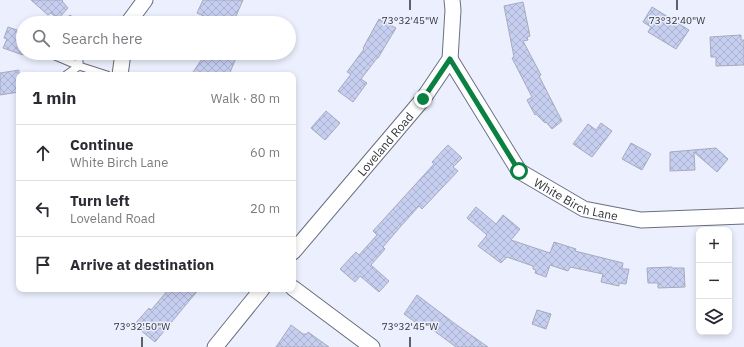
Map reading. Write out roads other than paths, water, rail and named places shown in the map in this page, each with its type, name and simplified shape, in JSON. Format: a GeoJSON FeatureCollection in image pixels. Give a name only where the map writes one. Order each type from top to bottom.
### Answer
{"type":"FeatureCollection","features":[{"type":"Feature","properties":{"kind":"street"},"geometry":{"type":"LineString","coordinates":[[133,16],[145,0]]}},
{"type":"Feature","properties":{"kind":"street"},"geometry":{"type":"LineString","coordinates":[[450,59],[453,10],[452,0]]}},
{"type":"Feature","properties":{"kind":"street","name":"White Birch Lane"},"geometry":{"type":"LineString","coordinates":[[450,59],[519,171],[584,209],[641,220],[744,216]]}},
{"type":"Feature","properties":{"kind":"street","name":"Loveland Road"},"geometry":{"type":"LineString","coordinates":[[296,248],[423,99],[450,59]]}},
{"type":"Feature","properties":{"kind":"street"},"geometry":{"type":"LineString","coordinates":[[120,72],[122,60]]}},
{"type":"Feature","properties":{"kind":"street"},"geometry":{"type":"LineString","coordinates":[[296,290],[372,347]]}},
{"type":"Feature","properties":{"kind":"street"},"geometry":{"type":"LineString","coordinates":[[215,347],[260,292]]}},
{"type":"Feature","properties":{"kind":"lane"},"geometry":{"type":"LineString","coordinates":[[65,60],[98,72]]}},
{"type":"Feature","properties":{"kind":"lane"},"geometry":{"type":"LineString","coordinates":[[79,60],[79,66]]}},
{"type":"Feature","properties":{"kind":"lane"},"geometry":{"type":"LineString","coordinates":[[70,72],[79,66]]}}]}
